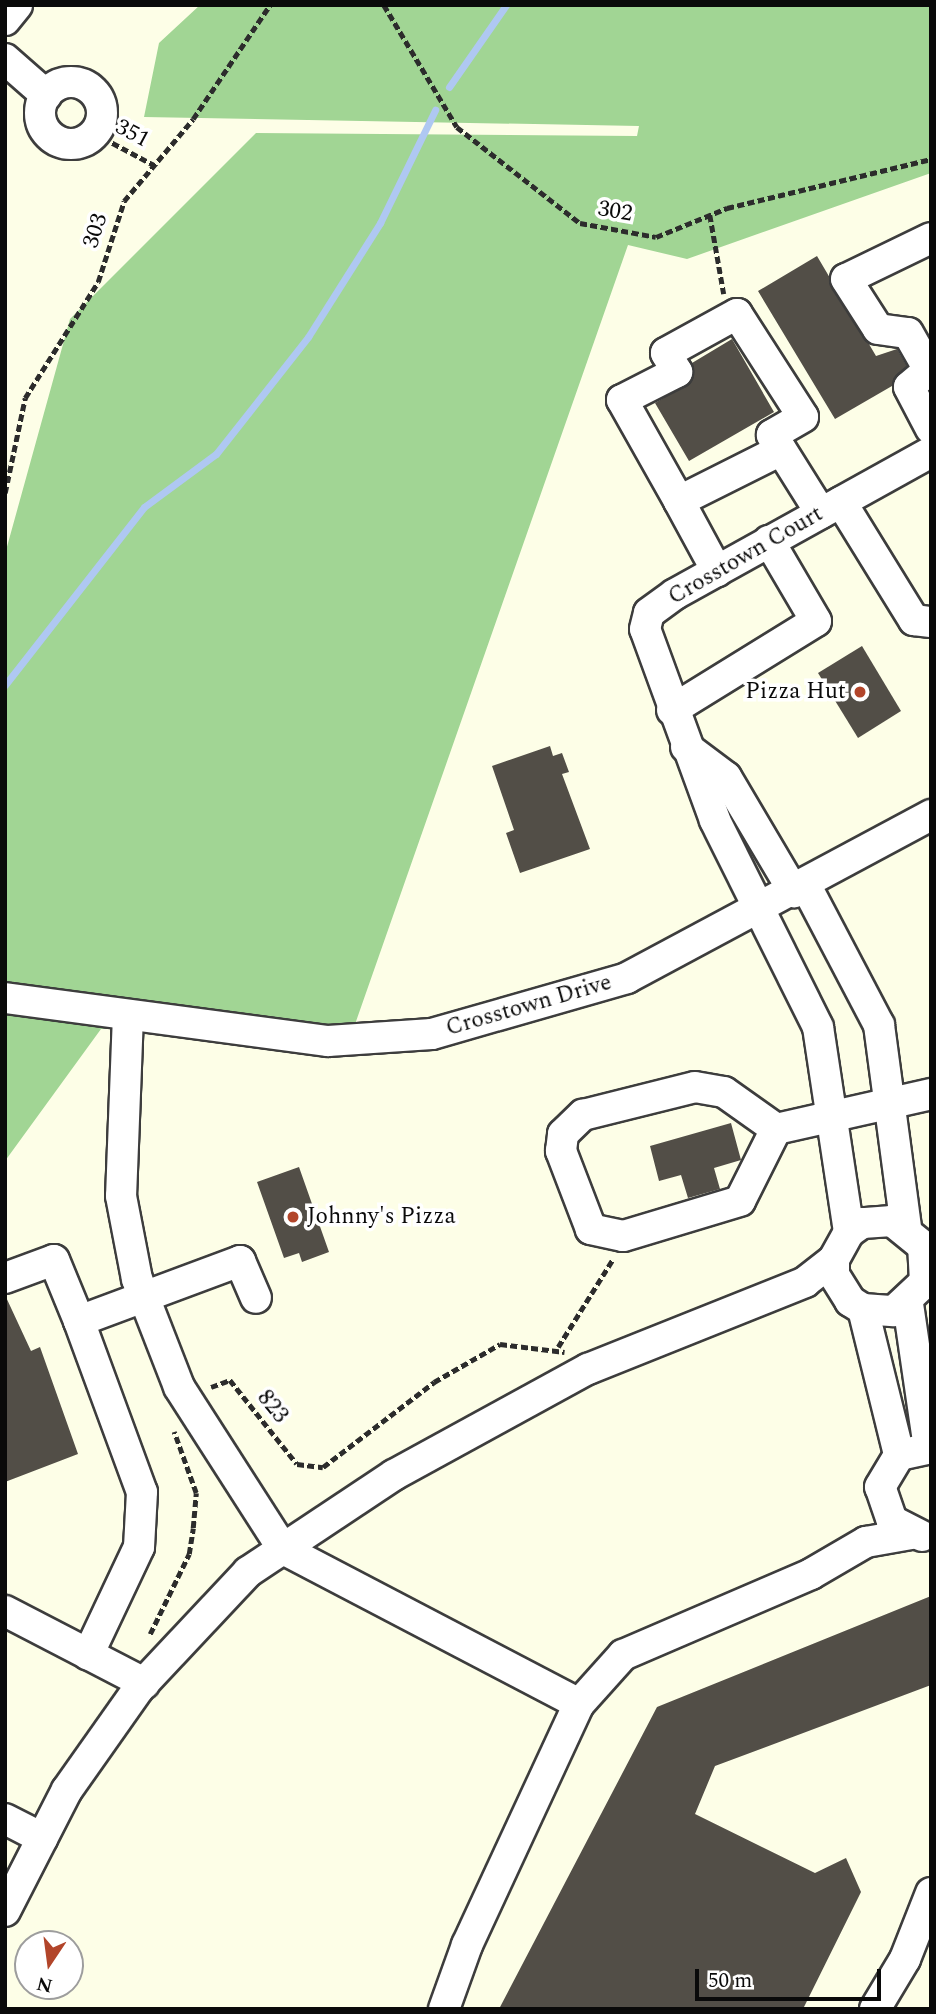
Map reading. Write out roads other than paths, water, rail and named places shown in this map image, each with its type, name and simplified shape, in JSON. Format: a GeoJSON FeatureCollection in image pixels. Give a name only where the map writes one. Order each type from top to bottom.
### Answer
{"type":"FeatureCollection","features":[{"type":"Feature","properties":{"kind":"street"},"geometry":{"type":"LineString","coordinates":[[5,20],[17,5]]}},
{"type":"Feature","properties":{"kind":"street"},"geometry":{"type":"LineString","coordinates":[[5,59],[46,94]]}},
{"type":"Feature","properties":{"kind":"street"},"geometry":{"type":"LineString","coordinates":[[62,83],[91,89],[102,116],[94,134],[76,143],[56,139],[43,124],[46,94],[62,83]]}},
{"type":"Feature","properties":{"kind":"street"},"geometry":{"type":"LineString","coordinates":[[930,447],[909,387],[929,370],[908,333],[878,329],[846,279],[931,238]]}},
{"type":"Feature","properties":{"kind":"street"},"geometry":{"type":"LineString","coordinates":[[717,571],[622,400],[677,372],[666,353],[737,314],[803,417],[772,435],[781,450],[831,507],[914,621],[931,622]]}},
{"type":"Feature","properties":{"kind":"street","name":"Crosstown Court"},"geometry":{"type":"LineString","coordinates":[[860,1111],[827,1071],[818,1027],[762,907],[715,820],[671,710],[645,629],[649,613],[930,447]]}},
{"type":"Feature","properties":{"kind":"street"},"geometry":{"type":"LineString","coordinates":[[679,501],[781,450]]}},
{"type":"Feature","properties":{"kind":"street"},"geometry":{"type":"LineString","coordinates":[[671,710],[816,621],[769,541]]}},
{"type":"Feature","properties":{"kind":"street"},"geometry":{"type":"LineString","coordinates":[[5,1911],[67,1790],[144,1683],[248,1572],[394,1475],[588,1368],[805,1282],[834,1259],[849,1232],[860,1111],[879,1025],[800,889],[726,777],[686,747]]}},
{"type":"Feature","properties":{"kind":"street","name":"Crosstown Drive"},"geometry":{"type":"LineString","coordinates":[[5,998],[328,1041],[432,1034],[627,978],[800,889],[931,815]]}},
{"type":"Feature","properties":{"kind":"street"},"geometry":{"type":"LineString","coordinates":[[128,1016],[121,1196],[144,1299],[185,1397],[283,1549],[579,1704]]}},
{"type":"Feature","properties":{"kind":"street"},"geometry":{"type":"LineString","coordinates":[[776,1129],[740,1201],[623,1236],[591,1229],[561,1150],[563,1134],[583,1115],[695,1087],[724,1092],[776,1129],[931,1094]]}},
{"type":"Feature","properties":{"kind":"street"},"geometry":{"type":"LineString","coordinates":[[860,1111],[896,1140]]}},
{"type":"Feature","properties":{"kind":"street"},"geometry":{"type":"LineString","coordinates":[[860,1111],[882,1125],[896,1140],[922,1247],[908,1304],[930,1448],[899,1455]]}},
{"type":"Feature","properties":{"kind":"street"},"geometry":{"type":"LineString","coordinates":[[849,1232],[877,1220],[922,1247]]}},
{"type":"Feature","properties":{"kind":"street"},"geometry":{"type":"LineString","coordinates":[[834,1259],[840,1289]]}},
{"type":"Feature","properties":{"kind":"street"},"geometry":{"type":"LineString","coordinates":[[5,1278],[54,1261],[142,1492],[139,1547],[88,1655]]}},
{"type":"Feature","properties":{"kind":"street"},"geometry":{"type":"LineString","coordinates":[[79,1321],[240,1261],[256,1298]]}},
{"type":"Feature","properties":{"kind":"street"},"geometry":{"type":"LineString","coordinates":[[805,1282],[840,1289],[863,1310],[878,1313],[908,1304]]}},
{"type":"Feature","properties":{"kind":"street"},"geometry":{"type":"LineString","coordinates":[[863,1310],[899,1455],[880,1488],[885,1512],[866,1542]]}},
{"type":"Feature","properties":{"kind":"street"},"geometry":{"type":"LineString","coordinates":[[885,1512],[921,1534]]}},
{"type":"Feature","properties":{"kind":"street"},"geometry":{"type":"LineString","coordinates":[[444,2009],[467,1945],[579,1704],[624,1655],[811,1574],[866,1542],[921,1534]]}},
{"type":"Feature","properties":{"kind":"street"},"geometry":{"type":"LineString","coordinates":[[5,1611],[144,1683]]}},
{"type":"Feature","properties":{"kind":"street"},"geometry":{"type":"LineString","coordinates":[[5,1819],[42,1838]]}},
{"type":"Feature","properties":{"kind":"street"},"geometry":{"type":"LineString","coordinates":[[875,2009],[905,1959],[931,1893]]}},
{"type":"Feature","properties":{"kind":"waterway"},"geometry":{"type":"LineString","coordinates":[[449,87],[506,5]]}},
{"type":"Feature","properties":{"kind":"waterway"},"geometry":{"type":"LineString","coordinates":[[5,685],[144,507],[216,454],[308,337],[380,223],[435,110]]}},
{"type":"Feature","properties":{"kind":"place","name":"Pizza Hut"},"geometry":{"type":"Point","coordinates":[860,692]}},
{"type":"Feature","properties":{"kind":"place","name":"Johnny's Pizza"},"geometry":{"type":"Point","coordinates":[293,1217]}}]}
